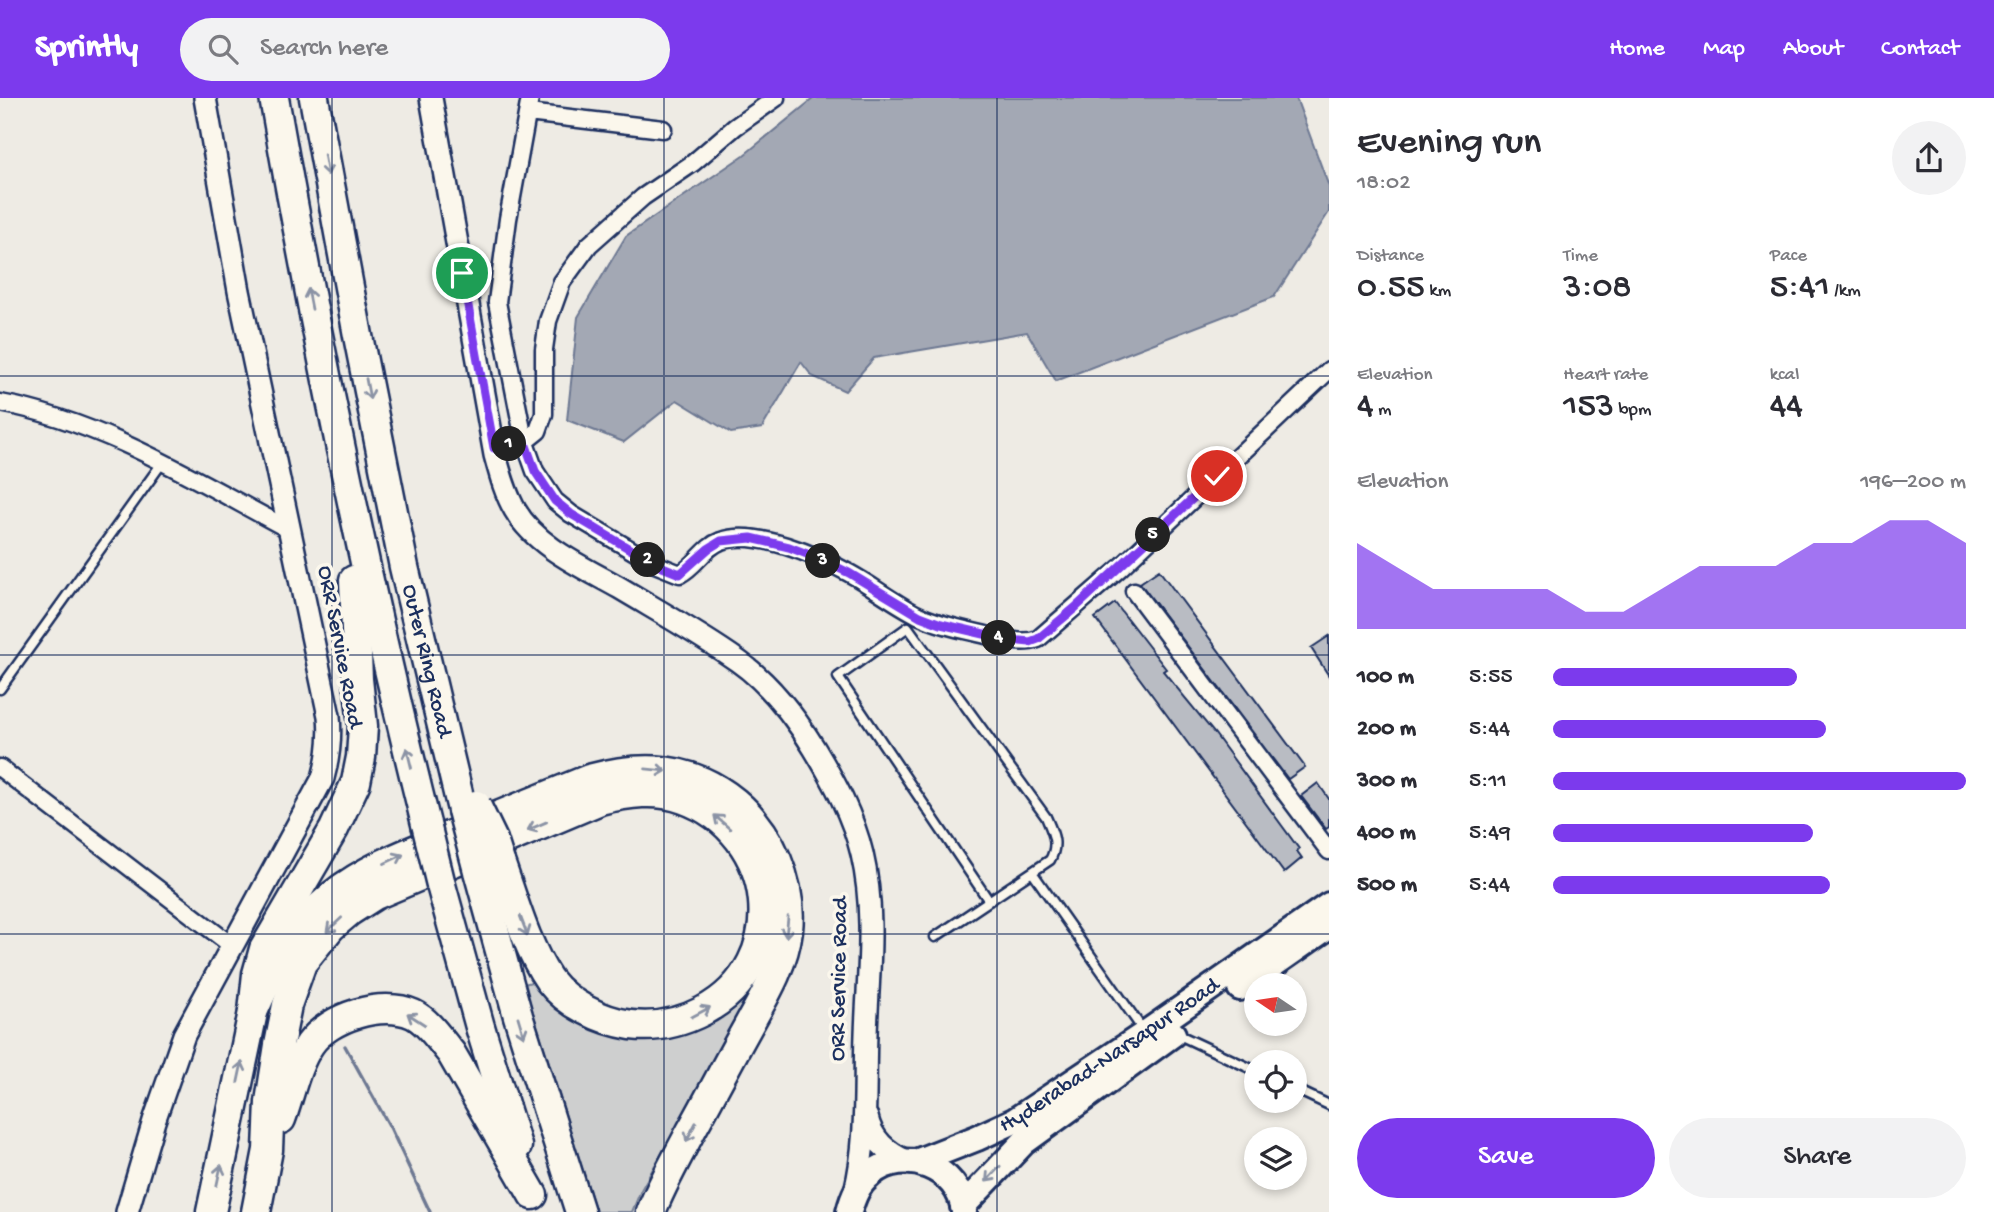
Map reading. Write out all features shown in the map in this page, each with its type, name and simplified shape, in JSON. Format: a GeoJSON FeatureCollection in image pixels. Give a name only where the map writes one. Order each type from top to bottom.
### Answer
{"type":"FeatureCollection","features":[{"type":"Feature","properties":{"kind":"highway","name":"Outer Ring Road"},"geometry":{"type":"LineString","coordinates":[[274,98],[323,366],[392,689],[480,1027],[536,1204]]}},
{"type":"Feature","properties":{"kind":"highway","name":"Outer Ring Road"},"geometry":{"type":"LineString","coordinates":[[314,98],[389,493],[453,771],[489,867],[518,1016],[580,1212]]}},
{"type":"Feature","properties":{"kind":"highway"},"geometry":{"type":"LineString","coordinates":[[211,1212],[264,949],[334,829],[355,782],[361,757],[363,726],[358,679],[351,503]]}},
{"type":"Feature","properties":{"kind":"highway"},"geometry":{"type":"LineString","coordinates":[[253,1012],[285,948],[306,921],[332,896],[360,876],[402,855],[589,779],[613,772],[640,769],[664,771],[688,776],[707,784],[724,793],[740,807],[754,821],[768,842],[786,886],[788,931],[768,989],[666,1177],[651,1212]]}},
{"type":"Feature","properties":{"kind":"highway"},"geometry":{"type":"LineString","coordinates":[[256,1212],[268,1150],[270,1102],[287,1005],[302,962],[331,927],[375,895],[600,800],[644,792],[682,798],[702,806],[734,833],[750,858],[762,888],[765,911],[762,933],[755,956],[745,975],[712,1006],[691,1017],[667,1024],[623,1024],[600,1016],[571,1000],[550,980],[489,867]]}},
{"type":"Feature","properties":{"kind":"highway"},"geometry":{"type":"LineString","coordinates":[[268,1150],[299,1063],[320,1032],[339,1019],[394,1010],[414,1015],[434,1032],[451,1053],[536,1204]]}},
{"type":"Feature","properties":{"kind":"main road","name":"ORR Service Road"},"geometry":{"type":"LineString","coordinates":[[128,1212],[154,1121],[184,1035],[323,778],[331,737],[329,716],[239,291],[205,98]]}},
{"type":"Feature","properties":{"kind":"main road","name":"ORR Service Road"},"geometry":{"type":"LineString","coordinates":[[431,98],[494,448],[504,485],[516,511],[536,534],[562,554],[691,630],[741,663],[774,694],[797,723],[831,777],[850,818],[868,890],[871,934],[865,1136],[861,1167],[851,1204]]}},
{"type":"Feature","properties":{"kind":"main road","name":"Hyderabad-Narsapur Road"},"geometry":{"type":"LineString","coordinates":[[851,1204],[860,1185],[881,1167],[911,1162],[977,1138],[1014,1121],[1146,1034],[1329,905]]}},
{"type":"Feature","properties":{"kind":"main road","name":"Hyderabad-Narsapur Road"},"geometry":{"type":"LineString","coordinates":[[963,1209],[1024,1142],[1329,926]]}},
{"type":"Feature","properties":{"kind":"main road"},"geometry":{"type":"LineString","coordinates":[[865,1105],[868,1124],[877,1141],[891,1154],[933,1167],[944,1174],[959,1194],[963,1209]]}},
{"type":"Feature","properties":{"kind":"street"},"geometry":{"type":"LineString","coordinates":[[494,448],[524,440],[538,431],[544,414],[544,349],[551,311],[562,282],[589,245],[643,197],[693,163],[735,127],[776,98]]}},
{"type":"Feature","properties":{"kind":"street"},"geometry":{"type":"LineString","coordinates":[[663,129],[529,105],[496,302],[524,440],[535,471],[555,501],[571,514],[655,564],[680,574],[721,541],[751,538],[810,555],[849,573],[903,606],[941,624],[1030,642],[1038,639],[1120,568],[1329,370]]}},
{"type":"Feature","properties":{"kind":"street"},"geometry":{"type":"LineString","coordinates":[[0,403],[29,408],[60,418],[162,463],[290,530]]}},
{"type":"Feature","properties":{"kind":"street"},"geometry":{"type":"LineString","coordinates":[[1134,592],[1329,851]]}},
{"type":"Feature","properties":{"kind":"street"},"geometry":{"type":"LineString","coordinates":[[0,768],[231,946]]}},
{"type":"Feature","properties":{"kind":"lane"},"geometry":{"type":"LineString","coordinates":[[0,690],[162,463]]}},
{"type":"Feature","properties":{"kind":"lane"},"geometry":{"type":"LineString","coordinates":[[935,937],[989,901],[1050,860],[1054,852],[1055,838],[1046,817],[908,628],[838,677],[989,901]]}},
{"type":"Feature","properties":{"kind":"lane"},"geometry":{"type":"LineString","coordinates":[[1032,872],[1146,1034]]}},
{"type":"Feature","properties":{"kind":"lane"},"geometry":{"type":"LineString","coordinates":[[1175,1033],[1244,1065]]}},
{"type":"Feature","properties":{"kind":"lane"},"geometry":{"type":"LineString","coordinates":[[1307,1095],[1329,1105]]}},
{"type":"Feature","properties":{"kind":"shaded area"},"geometry":{"type":"Polygon","coordinates":[[[814,98],[1296,98],[1329,187],[1329,212],[1274,297],[1056,381],[1027,332],[874,358],[845,391],[812,376],[801,362],[762,428],[731,433],[677,400],[624,442],[567,420],[578,317],[626,236],[744,155],[814,98]]]}},
{"type":"Feature","properties":{"kind":"shaded area"},"geometry":{"type":"Polygon","coordinates":[[[758,974],[762,976],[641,1190],[632,1212],[596,1212],[524,984],[535,981],[622,1037],[758,974]]]}},
{"type":"Feature","properties":{"kind":"building"},"geometry":{"type":"Polygon","coordinates":[[[1159,570],[1305,767],[1288,779],[1140,583],[1159,570]]]}},
{"type":"Feature","properties":{"kind":"building"},"geometry":{"type":"Polygon","coordinates":[[[1115,603],[1166,669],[1163,671],[1215,734],[1299,849],[1297,851],[1302,858],[1284,873],[1095,618],[1115,603]]]}},
{"type":"Feature","properties":{"kind":"building"},"geometry":{"type":"Polygon","coordinates":[[[1329,636],[1329,676],[1311,648],[1329,636]]]}},
{"type":"Feature","properties":{"kind":"building"},"geometry":{"type":"Polygon","coordinates":[[[1318,783],[1329,799],[1329,827],[1326,829],[1301,796],[1318,783]]]}},
{"type":"Feature","properties":{"kind":"waterway"},"geometry":{"type":"LineString","coordinates":[[345,1046],[390,1127],[430,1212]]}},
{"type":"Feature","properties":{"kind":"route"},"geometry":{"type":"LineString","coordinates":[[462,273],[494,448],[524,440],[535,471],[555,501],[571,514],[604,531],[655,564],[680,574],[721,541],[751,538],[789,547],[820,559],[849,573],[920,616],[941,624],[1030,642],[1038,639],[1075,608],[1217,476]]}}]}
